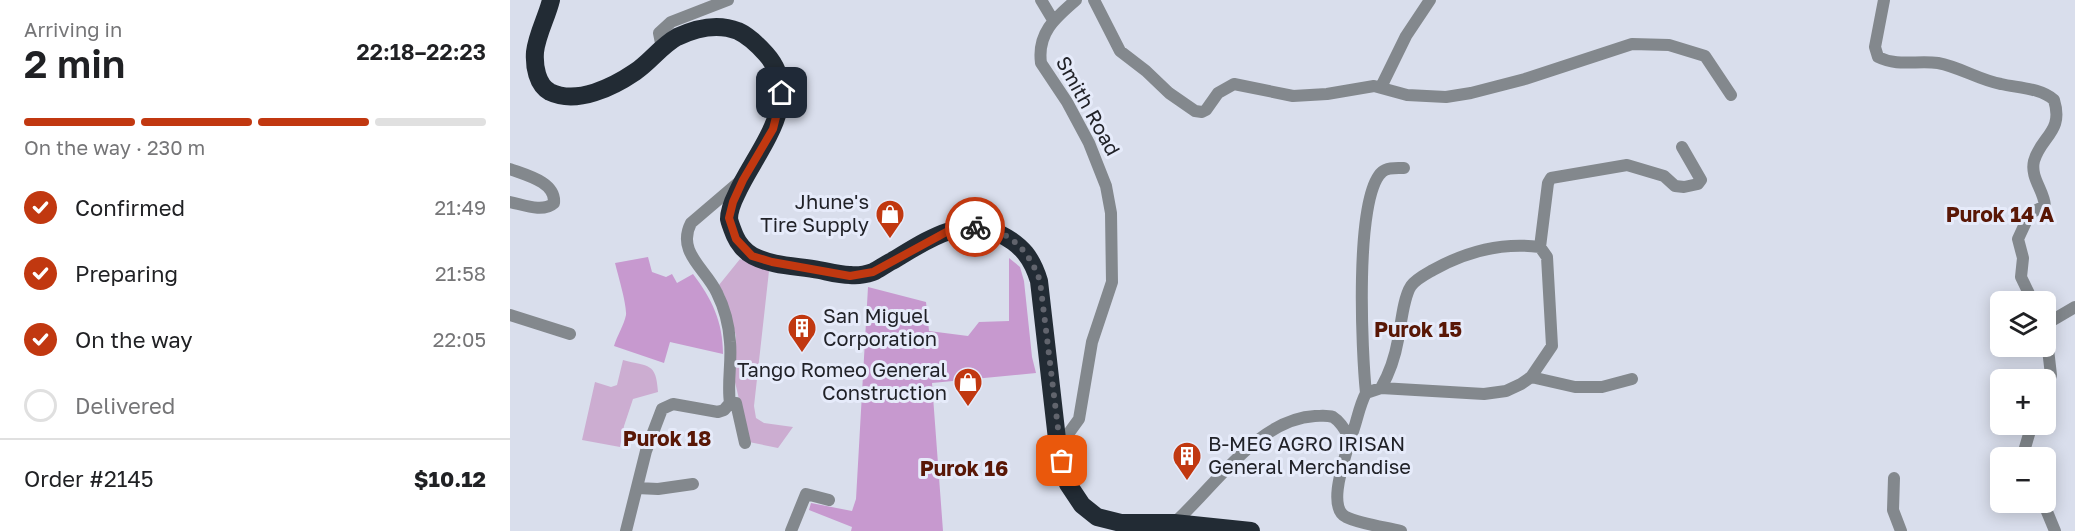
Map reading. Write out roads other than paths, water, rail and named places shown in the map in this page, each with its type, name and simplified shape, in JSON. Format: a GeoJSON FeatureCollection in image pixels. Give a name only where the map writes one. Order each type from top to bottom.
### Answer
{"type":"FeatureCollection","features":[{"type":"Feature","properties":{"kind":"highway"},"geometry":{"type":"LineString","coordinates":[[551,0],[535,49],[534,64],[537,76],[545,88],[561,95],[599,91],[636,72],[662,48],[692,31],[707,27],[724,27],[738,31],[752,40],[775,67],[782,93],[773,129],[743,180],[729,218],[736,239],[752,256],[772,262],[850,276],[873,272],[936,235],[966,227],[990,229],[1020,245],[1034,263],[1040,281],[1059,448],[1068,484],[1082,506],[1098,517],[1121,523],[1174,523],[1251,531]]}},
{"type":"Feature","properties":{"kind":"street"},"geometry":{"type":"LineString","coordinates":[[662,48],[659,33],[671,22],[728,0]]}},
{"type":"Feature","properties":{"kind":"street"},"geometry":{"type":"LineString","coordinates":[[1041,0],[1053,20]]}},
{"type":"Feature","properties":{"kind":"street","name":"Smith Road"},"geometry":{"type":"LineString","coordinates":[[1059,448],[1079,419],[1092,342],[1112,282],[1111,213],[1099,164],[1067,102],[1041,63],[1042,44],[1053,20],[1076,0]]}},
{"type":"Feature","properties":{"kind":"street"},"geometry":{"type":"LineString","coordinates":[[1094,0],[1120,51],[1146,71],[1168,93],[1195,111],[1206,110],[1218,93],[1234,84],[1293,96],[1327,94],[1361,87],[1381,87],[1421,97],[1446,97],[1525,79],[1632,44],[1688,49],[1705,56],[1731,95]]}},
{"type":"Feature","properties":{"kind":"street"},"geometry":{"type":"LineString","coordinates":[[1381,87],[1406,36],[1430,0]]}},
{"type":"Feature","properties":{"kind":"street"},"geometry":{"type":"LineString","coordinates":[[1884,0],[1875,47],[1878,57],[1896,63],[1949,66],[1983,80],[2045,94],[2054,100],[2056,125],[2034,161],[2035,180],[2045,206],[2030,213],[2018,239],[2023,258],[2021,277],[2028,291]]}},
{"type":"Feature","properties":{"kind":"street"},"geometry":{"type":"LineString","coordinates":[[1366,393],[1381,388],[1484,394],[1506,391],[1531,377],[1552,346],[1547,257],[1540,247],[1548,183],[1551,178],[1627,165],[1664,176],[1675,186],[1698,184],[1701,180],[1683,147]]}},
{"type":"Feature","properties":{"kind":"street"},"geometry":{"type":"LineString","coordinates":[[1401,531],[1344,517],[1337,507],[1337,493],[1360,404],[1366,393],[1363,245],[1372,188],[1382,172],[1391,168],[1404,168]]}},
{"type":"Feature","properties":{"kind":"street"},"geometry":{"type":"LineString","coordinates":[[510,169],[549,187],[555,195],[554,203],[539,208],[510,202]]}},
{"type":"Feature","properties":{"kind":"street"},"geometry":{"type":"LineString","coordinates":[[626,531],[653,433],[659,414],[665,406],[673,404],[718,411],[724,410],[730,403],[730,342],[725,316],[717,292],[693,260],[687,245],[686,232],[691,223],[743,180]]}},
{"type":"Feature","properties":{"kind":"street"},"geometry":{"type":"LineString","coordinates":[[1381,388],[1387,378],[1397,344],[1406,298],[1411,286],[1423,276],[1476,250],[1525,245],[1540,247]]}},
{"type":"Feature","properties":{"kind":"street"},"geometry":{"type":"LineString","coordinates":[[2056,318],[2075,307]]}},
{"type":"Feature","properties":{"kind":"street"},"geometry":{"type":"LineString","coordinates":[[510,315],[570,334]]}},
{"type":"Feature","properties":{"kind":"street"},"geometry":{"type":"LineString","coordinates":[[1531,377],[1575,387],[1602,387],[1632,379]]}},
{"type":"Feature","properties":{"kind":"street"},"geometry":{"type":"LineString","coordinates":[[730,403],[736,403],[745,442]]}},
{"type":"Feature","properties":{"kind":"street"},"geometry":{"type":"LineString","coordinates":[[1174,523],[1251,446],[1275,428],[1304,417],[1329,416],[1336,419],[1350,439]]}},
{"type":"Feature","properties":{"kind":"street"},"geometry":{"type":"LineString","coordinates":[[1894,478],[1893,510],[1901,531]]}},
{"type":"Feature","properties":{"kind":"street"},"geometry":{"type":"LineString","coordinates":[[637,488],[668,488],[693,484]]}},
{"type":"Feature","properties":{"kind":"street"},"geometry":{"type":"LineString","coordinates":[[791,531],[806,494],[830,500]]}},
{"type":"Feature","properties":{"kind":"street"},"geometry":{"type":"LineString","coordinates":[[2048,513],[2055,531]]}},
{"type":"Feature","properties":{"kind":"place","name":"Jhune's Tire Supply"},"geometry":{"type":"Point","coordinates":[890,240]}},
{"type":"Feature","properties":{"kind":"place","name":"San Miguel Corporation"},"geometry":{"type":"Point","coordinates":[802,354]}},
{"type":"Feature","properties":{"kind":"place","name":"Tango Romeo General Construction"},"geometry":{"type":"Point","coordinates":[968,408]}},
{"type":"Feature","properties":{"kind":"place","name":"B-MEG AGRO IRISAN General Merchandise"},"geometry":{"type":"Point","coordinates":[1187,482]}},
{"type":"Feature","properties":{"kind":"district","name":"Purok 14 A"},"geometry":{"type":"Point","coordinates":[2000,215]}},
{"type":"Feature","properties":{"kind":"district","name":"Purok 15"},"geometry":{"type":"Point","coordinates":[1418,330]}},
{"type":"Feature","properties":{"kind":"district","name":"Purok 18"},"geometry":{"type":"Point","coordinates":[667,439]}},
{"type":"Feature","properties":{"kind":"district","name":"Purok 16"},"geometry":{"type":"Point","coordinates":[964,469]}}]}
